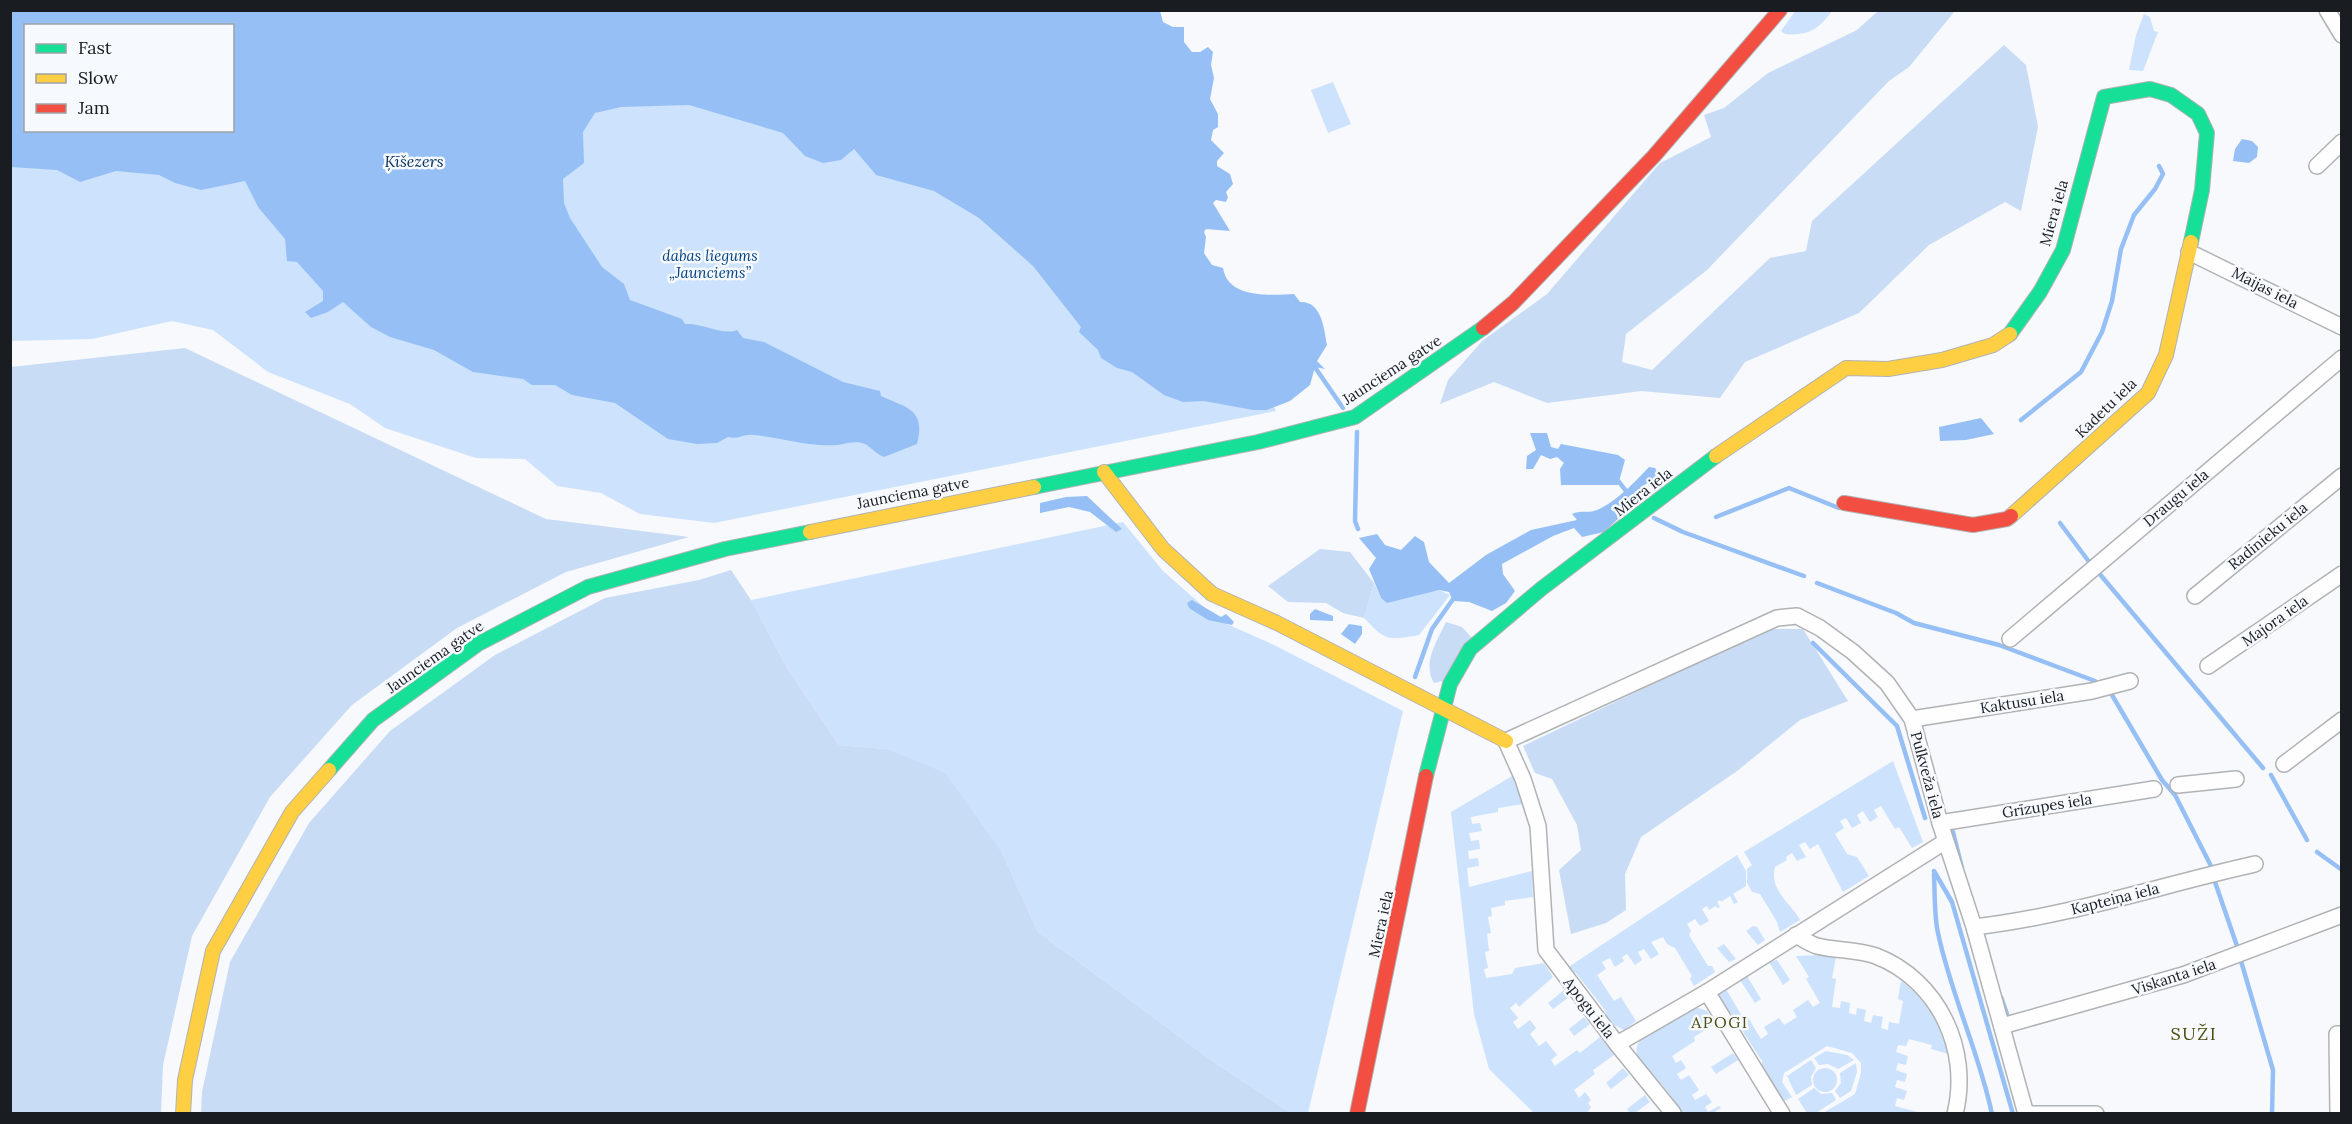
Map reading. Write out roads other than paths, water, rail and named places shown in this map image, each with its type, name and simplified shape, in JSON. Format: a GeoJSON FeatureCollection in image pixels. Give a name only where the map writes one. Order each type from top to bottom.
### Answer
{"type":"FeatureCollection","features":[{"type":"Feature","properties":{"kind":"street","name":"Jaunciema gatve"},"geometry":{"type":"LineString","coordinates":[[183,1113],[185,1080],[213,951],[292,812],[373,720],[478,644],[588,587],[725,549],[1258,442],[1355,417],[1489,325],[1513,303],[1654,156],[1780,10]]}},
{"type":"Feature","properties":{"kind":"street"},"geometry":{"type":"LineString","coordinates":[[2327,10],[2342,34]]}},
{"type":"Feature","properties":{"kind":"street","name":"Kadetu iela"},"geometry":{"type":"LineString","coordinates":[[1844,503],[1973,525],[2007,519],[2148,393],[2166,355],[2203,180],[2207,133],[2198,114],[2171,95],[2150,89]]}},
{"type":"Feature","properties":{"kind":"street","name":"Miera iela"},"geometry":{"type":"LineString","coordinates":[[1357,1113],[1442,708],[1450,684],[1470,649],[1541,589],[1625,527],[1734,441],[1846,368],[1888,369],[1942,360],[1994,345],[2011,333],[2040,292],[2063,250],[2104,97],[2150,89]]}},
{"type":"Feature","properties":{"kind":"street"},"geometry":{"type":"LineString","coordinates":[[2317,166],[2342,142]]}},
{"type":"Feature","properties":{"kind":"street","name":"Maijas iela"},"geometry":{"type":"LineString","coordinates":[[2189,252],[2342,327]]}},
{"type":"Feature","properties":{"kind":"street","name":"Draugu iela"},"geometry":{"type":"LineString","coordinates":[[2010,639],[2342,358]]}},
{"type":"Feature","properties":{"kind":"street"},"geometry":{"type":"LineString","coordinates":[[1104,472],[1164,549],[1212,594],[1277,622],[1506,741]]}},
{"type":"Feature","properties":{"kind":"street","name":"Radinieku iela"},"geometry":{"type":"LineString","coordinates":[[2195,596],[2342,476]]}},
{"type":"Feature","properties":{"kind":"street","name":"Majora iela"},"geometry":{"type":"LineString","coordinates":[[2208,666],[2342,574]]}},
{"type":"Feature","properties":{"kind":"street","name":"Pulkveža iela"},"geometry":{"type":"LineString","coordinates":[[1506,741],[1777,618],[1797,616],[1820,628],[1853,652],[1887,683],[1912,719],[1940,823],[1974,927],[2027,1113]]}},
{"type":"Feature","properties":{"kind":"street","name":"Kaktusu iela"},"geometry":{"type":"LineString","coordinates":[[1912,719],[2092,691],[2130,681]]}},
{"type":"Feature","properties":{"kind":"street"},"geometry":{"type":"LineString","coordinates":[[2284,764],[2342,720]]}},
{"type":"Feature","properties":{"kind":"street","name":"Apogu iela"},"geometry":{"type":"LineString","coordinates":[[1506,741],[1523,779],[1538,826],[1546,950],[1617,1044],[1707,992],[1946,841]]}},
{"type":"Feature","properties":{"kind":"street"},"geometry":{"type":"LineString","coordinates":[[2178,785],[2236,779]]}},
{"type":"Feature","properties":{"kind":"street","name":"Grīzupes iela"},"geometry":{"type":"LineString","coordinates":[[1940,823],[2154,789]]}},
{"type":"Feature","properties":{"kind":"street","name":"Kapteiņa iela"},"geometry":{"type":"LineString","coordinates":[[1974,927],[2007,923],[2114,901],[2254,864]]}},
{"type":"Feature","properties":{"kind":"street","name":"Viskanta iela"},"geometry":{"type":"LineString","coordinates":[[2002,1026],[2183,975],[2342,915]]}},
{"type":"Feature","properties":{"kind":"street"},"geometry":{"type":"LineString","coordinates":[[1796,935],[1816,945],[1857,950],[1876,957],[1916,980],[1930,995],[1951,1031],[1957,1052],[1959,1081],[1955,1113]]}},
{"type":"Feature","properties":{"kind":"street"},"geometry":{"type":"LineString","coordinates":[[1707,992],[1782,1113]]}},
{"type":"Feature","properties":{"kind":"street"},"geometry":{"type":"LineString","coordinates":[[2338,1113],[2339,1034]]}},
{"type":"Feature","properties":{"kind":"street"},"geometry":{"type":"LineString","coordinates":[[1617,1044],[1673,1113]]}},
{"type":"Feature","properties":{"kind":"street"},"geometry":{"type":"LineString","coordinates":[[2027,1113],[2096,1113]]}},
{"type":"Feature","properties":{"kind":"water","name":"Ķīšezers"},"geometry":{"type":"Polygon","coordinates":[[[11,10],[1160,11],[1163,22],[1173,27],[1184,27],[1184,42],[1192,52],[1200,52],[1208,47],[1213,52],[1211,65],[1214,78],[1210,99],[1218,114],[1218,127],[1213,130],[1211,140],[1224,153],[1217,161],[1217,166],[1230,174],[1233,184],[1226,192],[1228,197],[1226,202],[1216,200],[1213,203],[1230,231],[1206,229],[1204,253],[1212,265],[1223,268],[1227,278],[1241,290],[1273,295],[1294,294],[1300,302],[1313,306],[1321,317],[1325,331],[1327,345],[1317,361],[1325,369],[1315,367],[1310,385],[1290,401],[1267,410],[1253,410],[1204,401],[1183,402],[1164,395],[1132,372],[1117,368],[1101,358],[1098,350],[1079,332],[1081,327],[1033,266],[979,218],[934,191],[876,175],[854,149],[841,160],[823,163],[805,156],[783,133],[689,105],[621,107],[595,113],[583,132],[584,163],[563,179],[564,203],[570,218],[602,267],[624,284],[630,300],[682,319],[685,324],[726,331],[737,330],[743,338],[764,342],[843,382],[880,391],[881,396],[912,411],[919,423],[917,444],[884,457],[865,444],[855,442],[816,445],[750,435],[728,437],[717,443],[697,444],[668,439],[615,403],[572,395],[555,385],[532,385],[523,379],[473,372],[434,350],[390,337],[371,327],[343,302],[328,312],[311,318],[305,312],[323,301],[323,291],[297,262],[287,261],[285,239],[258,207],[245,181],[201,190],[175,183],[159,175],[116,171],[80,182],[57,170],[11,167],[11,10]]]}},
{"type":"Feature","properties":{"kind":"water"},"geometry":{"type":"Polygon","coordinates":[[[2242,139],[2252,141],[2258,147],[2257,157],[2249,163],[2233,161],[2235,149],[2242,139]]]}},
{"type":"Feature","properties":{"kind":"water"},"geometry":{"type":"Polygon","coordinates":[[[1981,418],[1994,434],[1966,440],[1940,441],[1939,427],[1981,418]]]}},
{"type":"Feature","properties":{"kind":"water"},"geometry":{"type":"Polygon","coordinates":[[[1530,433],[1547,433],[1551,447],[1558,449],[1561,444],[1618,455],[1625,460],[1618,485],[1561,485],[1560,469],[1564,463],[1557,457],[1550,459],[1541,455],[1533,469],[1526,469],[1527,456],[1536,450],[1530,433]]]}},
{"type":"Feature","properties":{"kind":"water"},"geometry":{"type":"Polygon","coordinates":[[[1649,467],[1655,468],[1659,474],[1658,482],[1649,482],[1641,487],[1632,506],[1604,532],[1582,537],[1574,528],[1553,536],[1502,564],[1503,574],[1515,591],[1506,603],[1492,611],[1469,602],[1453,601],[1449,592],[1439,590],[1387,603],[1381,598],[1369,569],[1376,558],[1359,538],[1377,534],[1385,545],[1401,550],[1415,536],[1424,542],[1429,562],[1449,583],[1486,555],[1531,530],[1577,520],[1572,514],[1594,511],[1609,504],[1649,467]]]}},
{"type":"Feature","properties":{"kind":"water"},"geometry":{"type":"Polygon","coordinates":[[[1087,496],[1122,529],[1116,532],[1090,512],[1069,507],[1040,513],[1040,503],[1066,497],[1087,496]]]}},
{"type":"Feature","properties":{"kind":"water"},"geometry":{"type":"Polygon","coordinates":[[[1192,600],[1221,617],[1226,614],[1234,622],[1232,625],[1208,620],[1189,608],[1187,603],[1192,600]]]}},
{"type":"Feature","properties":{"kind":"water"},"geometry":{"type":"Polygon","coordinates":[[[1315,609],[1333,616],[1333,621],[1310,620],[1310,614],[1315,609]]]}},
{"type":"Feature","properties":{"kind":"water"},"geometry":{"type":"Polygon","coordinates":[[[1349,624],[1362,626],[1362,634],[1355,644],[1341,634],[1349,624]]]}},
{"type":"Feature","properties":{"kind":"waterway"},"geometry":{"type":"LineString","coordinates":[[2021,420],[2081,372],[2102,332],[2112,301],[2121,249],[2134,215],[2155,189],[2163,174],[2159,166]]}},
{"type":"Feature","properties":{"kind":"waterway"},"geometry":{"type":"LineString","coordinates":[[1312,363],[1343,408]]}},
{"type":"Feature","properties":{"kind":"waterway"},"geometry":{"type":"LineString","coordinates":[[1357,432],[1355,521],[1358,529]]}},
{"type":"Feature","properties":{"kind":"waterway"},"geometry":{"type":"LineString","coordinates":[[1616,478],[1629,495]]}},
{"type":"Feature","properties":{"kind":"waterway"},"geometry":{"type":"LineString","coordinates":[[1716,517],[1789,488],[1839,508]]}},
{"type":"Feature","properties":{"kind":"waterway"},"geometry":{"type":"LineString","coordinates":[[1654,518],[1683,532],[1804,576]]}},
{"type":"Feature","properties":{"kind":"waterway"},"geometry":{"type":"LineString","coordinates":[[2060,523],[2090,563]]}},
{"type":"Feature","properties":{"kind":"waterway"},"geometry":{"type":"LineString","coordinates":[[2098,572],[2263,768]]}},
{"type":"Feature","properties":{"kind":"waterway"},"geometry":{"type":"LineString","coordinates":[[1817,583],[1896,613],[1914,623],[1999,645],[2095,681]]}},
{"type":"Feature","properties":{"kind":"waterway"},"geometry":{"type":"LineString","coordinates":[[1415,677],[1432,629],[1456,595]]}},
{"type":"Feature","properties":{"kind":"waterway"},"geometry":{"type":"LineString","coordinates":[[1813,643],[1897,726],[1925,818]]}},
{"type":"Feature","properties":{"kind":"waterway"},"geometry":{"type":"LineString","coordinates":[[2112,695],[2162,780],[2175,795],[2211,866]]}},
{"type":"Feature","properties":{"kind":"waterway"},"geometry":{"type":"LineString","coordinates":[[2271,775],[2307,840]]}},
{"type":"Feature","properties":{"kind":"waterway"},"geometry":{"type":"LineString","coordinates":[[1953,832],[1962,868]]}},
{"type":"Feature","properties":{"kind":"waterway"},"geometry":{"type":"LineString","coordinates":[[2317,852],[2342,870]]}},
{"type":"Feature","properties":{"kind":"waterway"},"geometry":{"type":"LineString","coordinates":[[1934,871],[1952,902],[2013,1114]]}},
{"type":"Feature","properties":{"kind":"waterway"},"geometry":{"type":"LineString","coordinates":[[1934,874],[1938,933],[1992,1114]]}},
{"type":"Feature","properties":{"kind":"waterway"},"geometry":{"type":"LineString","coordinates":[[2215,882],[2237,946]]}},
{"type":"Feature","properties":{"kind":"waterway"},"geometry":{"type":"LineString","coordinates":[[2241,961],[2273,1070],[2272,1114]]}},
{"type":"Feature","properties":{"kind":"waterway"},"geometry":{"type":"LineString","coordinates":[[2001,997],[2007,1014]]}},
{"type":"Feature","properties":{"kind":"district","name":"APOGI"},"geometry":{"type":"Point","coordinates":[1720,1022]}},
{"type":"Feature","properties":{"kind":"district","name":"SUŽI"},"geometry":{"type":"Point","coordinates":[2194,1034]}},
{"type":"Feature","properties":{"kind":"park label","name":"dabas liegums „Jaunciems”"},"geometry":{"type":"Point","coordinates":[710,264]}}]}
